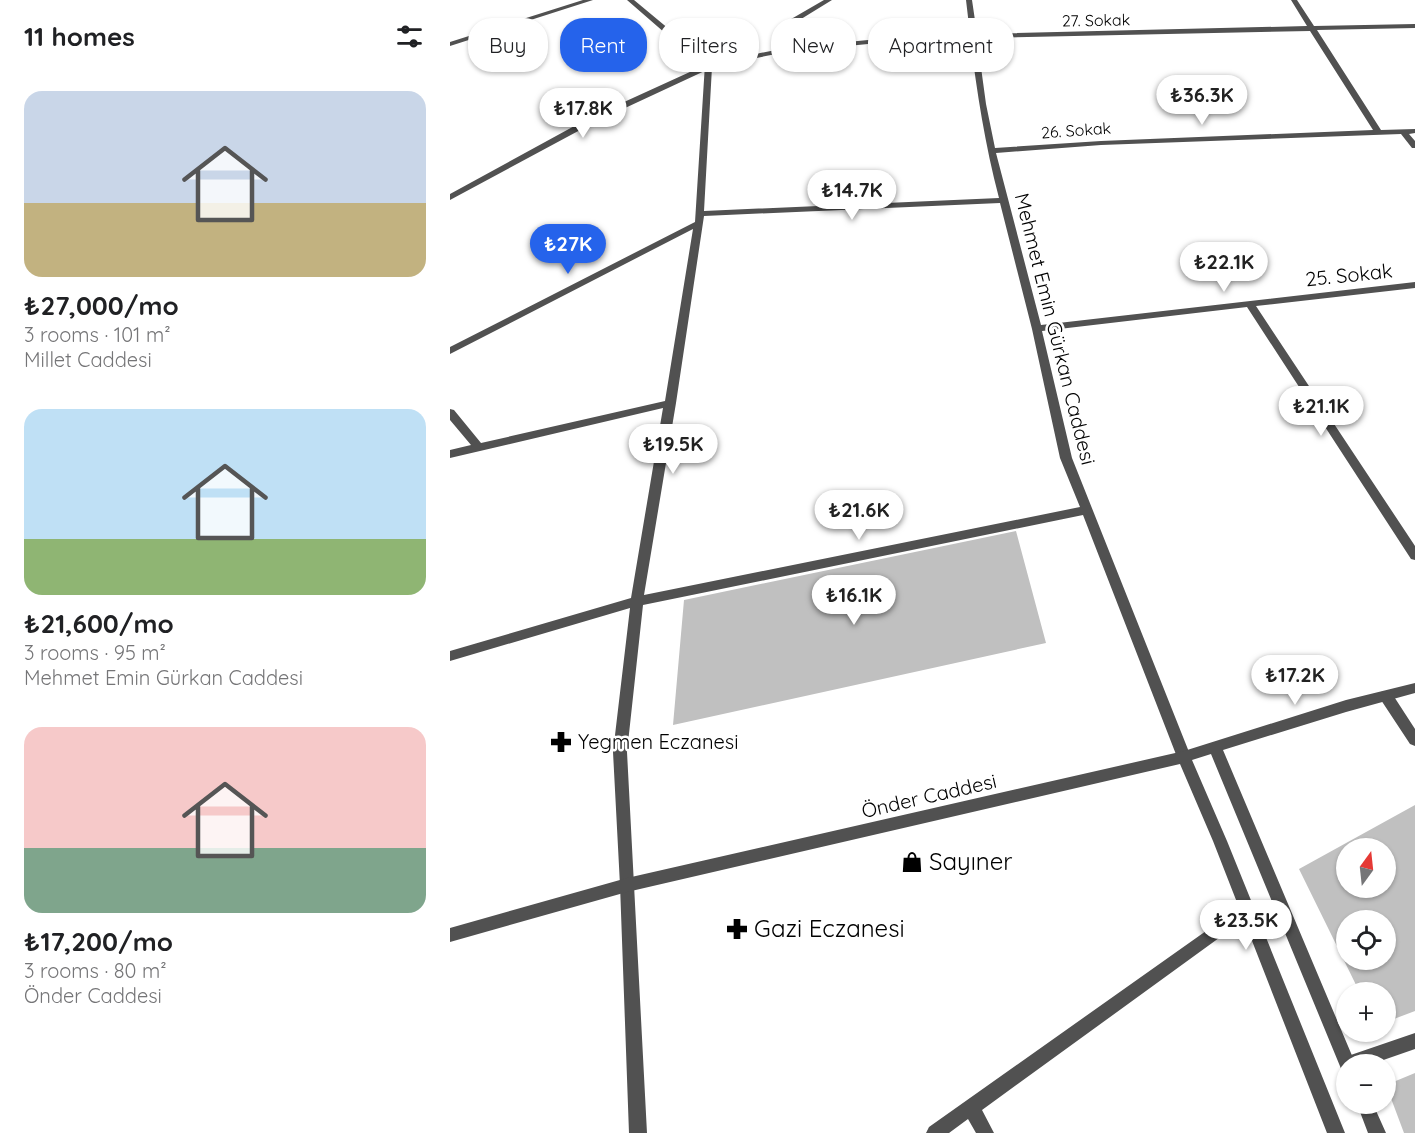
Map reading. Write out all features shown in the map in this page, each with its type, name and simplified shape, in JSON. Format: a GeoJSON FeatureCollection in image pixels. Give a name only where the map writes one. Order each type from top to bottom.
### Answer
{"type":"FeatureCollection","features":[{"type":"Feature","properties":{"kind":"street"},"geometry":{"type":"LineString","coordinates":[[450,44],[590,0]]}},
{"type":"Feature","properties":{"kind":"street"},"geometry":{"type":"LineString","coordinates":[[630,0],[659,25]]}},
{"type":"Feature","properties":{"kind":"street"},"geometry":{"type":"LineString","coordinates":[[797,18],[829,0]]}},
{"type":"Feature","properties":{"kind":"street","name":"Mehmet Emin Gürkan Caddesi"},"geometry":{"type":"LineString","coordinates":[[969,0],[971,18]]}},
{"type":"Feature","properties":{"kind":"street"},"geometry":{"type":"LineString","coordinates":[[1294,0],[1378,132]]}},
{"type":"Feature","properties":{"kind":"street","name":"27. Sokak"},"geometry":{"type":"LineString","coordinates":[[1014,35],[1415,26]]}},
{"type":"Feature","properties":{"kind":"street","name":"27. Sokak"},"geometry":{"type":"LineString","coordinates":[[759,56],[786,50],[868,42]]}},
{"type":"Feature","properties":{"kind":"street","name":"27. Sokak"},"geometry":{"type":"LineString","coordinates":[[450,197],[592,120],[695,72]]}},
{"type":"Feature","properties":{"kind":"street"},"geometry":{"type":"LineString","coordinates":[[638,1133],[620,752],[637,602],[699,219],[708,72]]}},
{"type":"Feature","properties":{"kind":"street","name":"Mehmet Emin Gürkan Caddesi"},"geometry":{"type":"LineString","coordinates":[[978,72],[991,151],[1037,328],[1066,458],[1336,1133]]}},
{"type":"Feature","properties":{"kind":"street","name":"26. Sokak"},"geometry":{"type":"LineString","coordinates":[[991,151],[1101,143],[1415,131]]}},
{"type":"Feature","properties":{"kind":"street"},"geometry":{"type":"LineString","coordinates":[[1404,132],[1415,146]]}},
{"type":"Feature","properties":{"kind":"street"},"geometry":{"type":"LineString","coordinates":[[450,351],[699,219],[1003,200]]}},
{"type":"Feature","properties":{"kind":"street","name":"25. Sokak"},"geometry":{"type":"LineString","coordinates":[[1037,328],[1415,285]]}},
{"type":"Feature","properties":{"kind":"street"},"geometry":{"type":"LineString","coordinates":[[1250,304],[1415,556]]}},
{"type":"Feature","properties":{"kind":"street"},"geometry":{"type":"LineString","coordinates":[[450,454],[671,403]]}},
{"type":"Feature","properties":{"kind":"street"},"geometry":{"type":"LineString","coordinates":[[450,413],[478,447]]}},
{"type":"Feature","properties":{"kind":"street"},"geometry":{"type":"LineString","coordinates":[[450,656],[637,602],[1087,510]]}},
{"type":"Feature","properties":{"kind":"street","name":"Önder Caddesi"},"geometry":{"type":"LineString","coordinates":[[450,935],[627,885],[1184,757],[1346,706],[1415,688]]}},
{"type":"Feature","properties":{"kind":"street"},"geometry":{"type":"LineString","coordinates":[[1386,696],[1415,740]]}},
{"type":"Feature","properties":{"kind":"street"},"geometry":{"type":"LineString","coordinates":[[1215,747],[1344,1054]]}},
{"type":"Feature","properties":{"kind":"street"},"geometry":{"type":"LineString","coordinates":[[935,1133],[972,1109],[1247,909]]}},
{"type":"Feature","properties":{"kind":"street"},"geometry":{"type":"LineString","coordinates":[[1377,1054],[1415,1041]]}},
{"type":"Feature","properties":{"kind":"street"},"geometry":{"type":"LineString","coordinates":[[972,1109],[985,1133]]}},
{"type":"Feature","properties":{"kind":"street"},"geometry":{"type":"LineString","coordinates":[[1369,1114],[1377,1133]]}},
{"type":"Feature","properties":{"kind":"building"},"geometry":{"type":"Polygon","coordinates":[[[1016,531],[1046,643],[673,725],[684,600],[1016,531]]]}},
{"type":"Feature","properties":{"kind":"building"},"geometry":{"type":"Polygon","coordinates":[[[1415,805],[1415,1011],[1396,1018],[1396,982],[1355,982],[1349,970],[1396,970],[1396,910],[1336,910],[1336,944],[1299,869],[1336,849],[1336,898],[1396,898],[1396,838],[1355,838],[1415,805]]]}},
{"type":"Feature","properties":{"kind":"building"},"geometry":{"type":"Polygon","coordinates":[[[1415,1073],[1415,1133],[1404,1133],[1396,1112],[1396,1081],[1415,1073]]]}},
{"type":"Feature","properties":{"kind":"place","name":"Yegmen Eczanesi"},"geometry":{"type":"Point","coordinates":[561,742]}},
{"type":"Feature","properties":{"kind":"place","name":"Sayıner"},"geometry":{"type":"Point","coordinates":[912,862]}},
{"type":"Feature","properties":{"kind":"place","name":"Gazi Eczanesi"},"geometry":{"type":"Point","coordinates":[737,929]}}]}
